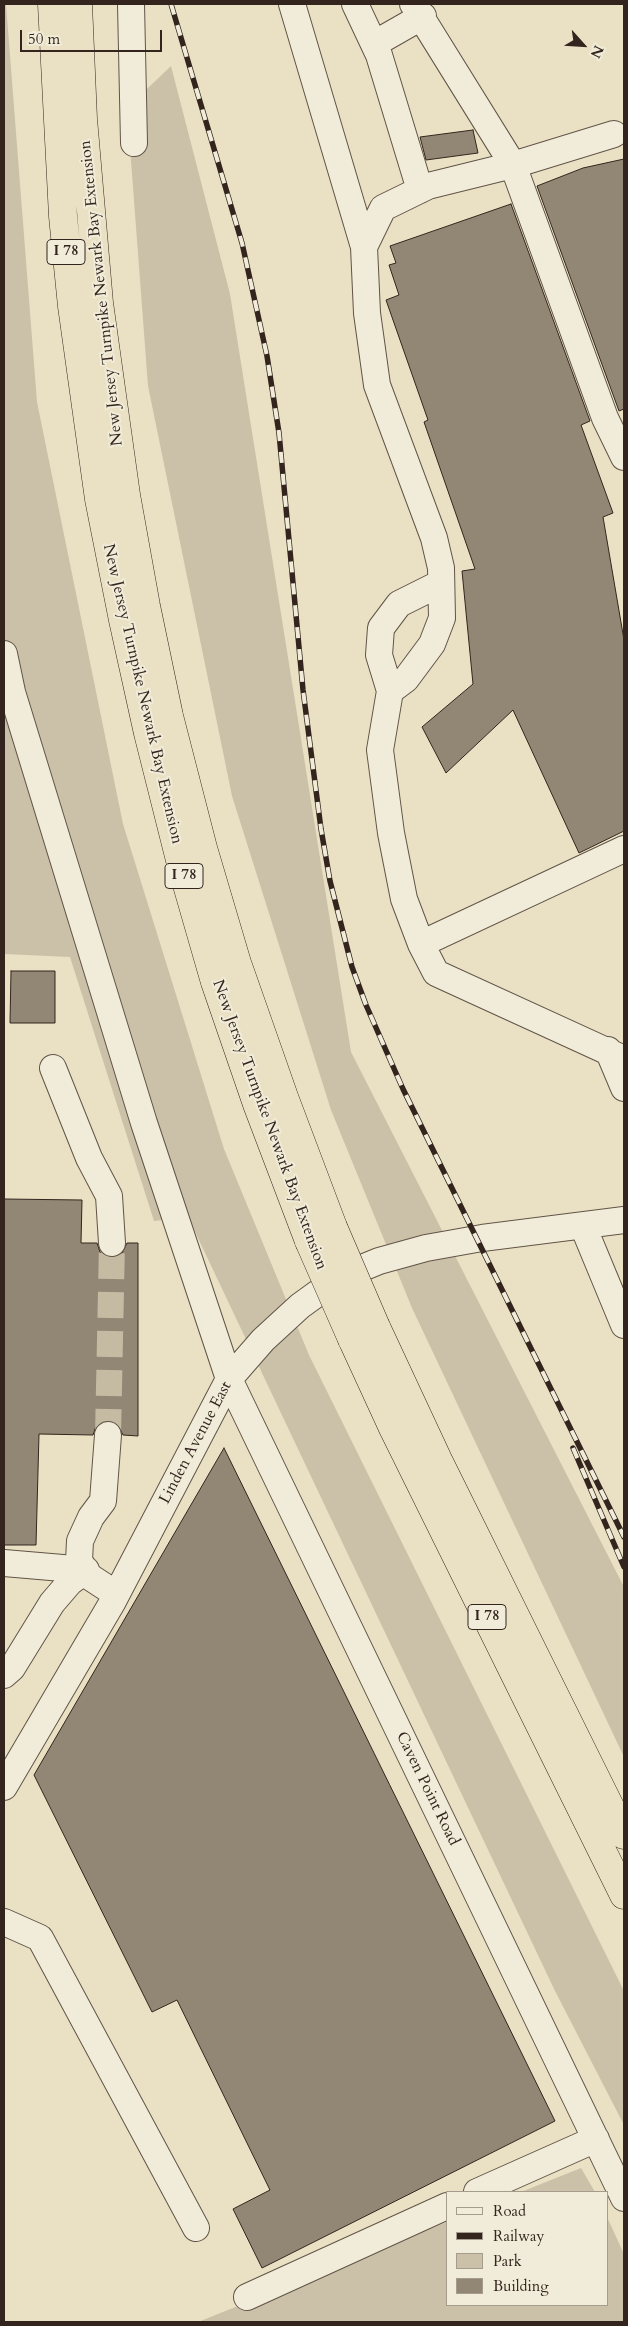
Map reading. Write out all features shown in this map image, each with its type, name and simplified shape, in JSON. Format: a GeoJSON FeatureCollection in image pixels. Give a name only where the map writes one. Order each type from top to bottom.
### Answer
{"type":"FeatureCollection","features":[{"type":"Feature","properties":{"kind":"highway","name":"New Jersey Turnpike Newark Bay Extension"},"geometry":{"type":"LineString","coordinates":[[52,4],[62,216],[83,394],[99,499],[148,733],[181,864],[215,982],[258,1104],[310,1241],[352,1339],[392,1426],[624,1895]]}},
{"type":"Feature","properties":{"kind":"highway","name":"New Jersey Turnpike Newark Bay Extension"},"geometry":{"type":"LineString","coordinates":[[78,4],[90,213],[107,362],[126,495],[169,716],[203,848],[243,981],[333,1227],[376,1327],[438,1460],[624,1835]]}},
{"type":"Feature","properties":{"kind":"street"},"geometry":{"type":"LineString","coordinates":[[131,4],[134,143]]}},
{"type":"Feature","properties":{"kind":"street"},"geometry":{"type":"LineString","coordinates":[[292,4],[364,247],[367,312],[376,385],[434,538],[441,568],[442,618],[432,644],[406,679],[390,691]]}},
{"type":"Feature","properties":{"kind":"street"},"geometry":{"type":"LineString","coordinates":[[355,4],[380,55],[420,190]]}},
{"type":"Feature","properties":{"kind":"street"},"geometry":{"type":"LineString","coordinates":[[374,44],[418,10],[514,165],[605,418],[624,457]]}},
{"type":"Feature","properties":{"kind":"street"},"geometry":{"type":"LineString","coordinates":[[364,247],[383,208],[420,190],[514,165],[614,134]]}},
{"type":"Feature","properties":{"kind":"street"},"geometry":{"type":"LineString","coordinates":[[441,583],[400,604],[381,628],[379,655],[390,691],[380,750],[391,832],[404,899],[421,944],[436,972],[616,1054],[624,1088]]}},
{"type":"Feature","properties":{"kind":"street","name":"Caven Point Road"},"geometry":{"type":"LineString","coordinates":[[4,654],[12,692],[144,1123],[229,1379],[624,2198]]}},
{"type":"Feature","properties":{"kind":"street"},"geometry":{"type":"LineString","coordinates":[[421,944],[624,849]]}},
{"type":"Feature","properties":{"kind":"street"},"geometry":{"type":"LineString","coordinates":[[53,1068],[89,1158],[109,1196],[112,1243]]}},
{"type":"Feature","properties":{"kind":"street","name":"Linden Avenue East"},"geometry":{"type":"LineString","coordinates":[[4,1787],[116,1594],[229,1379],[263,1340],[294,1312],[340,1277],[379,1261],[426,1248],[624,1220]]}},
{"type":"Feature","properties":{"kind":"street"},"geometry":{"type":"LineString","coordinates":[[583,1226],[624,1325]]}},
{"type":"Feature","properties":{"kind":"street"},"geometry":{"type":"LineString","coordinates":[[108,1435],[104,1501],[91,1518],[80,1541],[79,1561],[90,1576],[116,1594]]}},
{"type":"Feature","properties":{"kind":"street"},"geometry":{"type":"LineString","coordinates":[[4,1563],[86,1570]]}},
{"type":"Feature","properties":{"kind":"street"},"geometry":{"type":"LineString","coordinates":[[4,1675],[12,1668],[52,1603],[70,1582],[86,1570]]}},
{"type":"Feature","properties":{"kind":"street"},"geometry":{"type":"LineString","coordinates":[[4,1922],[40,1938],[196,2228]]}},
{"type":"Feature","properties":{"kind":"street"},"geometry":{"type":"LineString","coordinates":[[479,2191],[596,2139]]}},
{"type":"Feature","properties":{"kind":"street"},"geometry":{"type":"LineString","coordinates":[[247,2297],[446,2206]]}},
{"type":"Feature","properties":{"kind":"green space"},"geometry":{"type":"Polygon","coordinates":[[[4,4],[6,4],[37,402],[123,824],[224,1149],[309,1355],[624,1991],[624,2125],[555,1991],[188,1217],[154,1221],[70,957],[4,954],[4,4]]]}},
{"type":"Feature","properties":{"kind":"green space"},"geometry":{"type":"Polygon","coordinates":[[[171,66],[230,294],[351,1052],[624,1587],[624,1757],[412,1308],[331,1110],[232,796],[148,386],[127,108],[171,66]]]}},
{"type":"Feature","properties":{"kind":"green space"},"geometry":{"type":"Polygon","coordinates":[[[581,2168],[594,2191],[524,2191],[581,2168]]]}},
{"type":"Feature","properties":{"kind":"green space"},"geometry":{"type":"Polygon","coordinates":[[[608,2219],[624,2254],[624,2322],[198,2322],[446,2222],[446,2306],[608,2306],[608,2219]]]}},
{"type":"Feature","properties":{"kind":"building"},"geometry":{"type":"Polygon","coordinates":[[[473,130],[478,153],[426,160],[420,137],[473,130]]]}},
{"type":"Feature","properties":{"kind":"building"},"geometry":{"type":"Polygon","coordinates":[[[624,159],[624,409],[619,411],[537,186],[583,168],[624,159]]]}},
{"type":"Feature","properties":{"kind":"building"},"geometry":{"type":"Polygon","coordinates":[[[511,204],[590,421],[581,425],[613,513],[603,517],[624,640],[624,831],[579,853],[513,710],[446,773],[422,727],[473,684],[462,571],[475,569],[424,422],[428,420],[386,300],[399,295],[389,265],[396,263],[390,246],[511,204]]]}},
{"type":"Feature","properties":{"kind":"building"},"geometry":{"type":"Polygon","coordinates":[[[11,971],[55,971],[55,1023],[10,1023],[11,971]]]}},
{"type":"Feature","properties":{"kind":"building"},"geometry":{"type":"Polygon","coordinates":[[[4,1199],[82,1200],[81,1243],[97,1243],[100,1252],[112,1258],[121,1255],[127,1243],[138,1243],[138,1436],[123,1435],[117,1423],[109,1420],[102,1421],[96,1426],[93,1435],[39,1434],[36,1545],[4,1545],[4,1199]]]}},
{"type":"Feature","properties":{"kind":"building"},"geometry":{"type":"Polygon","coordinates":[[[224,1448],[555,2121],[262,2268],[233,2209],[270,2190],[177,2000],[152,2012],[34,1775],[224,1448]]]}},
{"type":"Feature","properties":{"kind":"tunnel"},"geometry":{"type":"LineString","coordinates":[[108,1435],[112,1243]]}},
{"type":"Feature","properties":{"kind":"railway"},"geometry":{"type":"LineString","coordinates":[[171,4],[242,243],[267,356],[279,433],[303,690],[321,829],[330,881],[352,967],[366,1005],[403,1089],[624,1537]]}},
{"type":"Feature","properties":{"kind":"railway"},"geometry":{"type":"LineString","coordinates":[[573,1448],[624,1567]]}}]}
